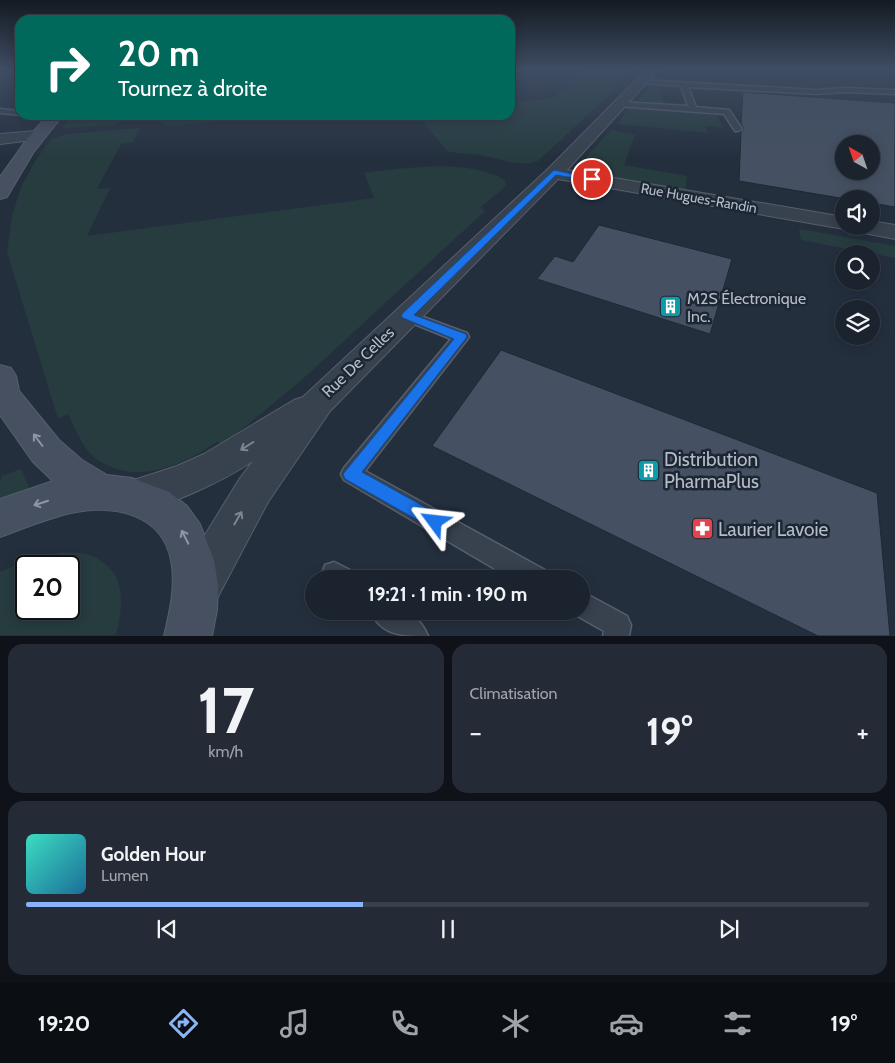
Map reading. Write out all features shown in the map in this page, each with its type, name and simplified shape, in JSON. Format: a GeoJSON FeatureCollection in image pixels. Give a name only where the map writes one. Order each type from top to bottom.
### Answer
{"type":"FeatureCollection","features":[{"type":"Feature","properties":{"kind":"main road"},"geometry":{"type":"LineString","coordinates":[[0,193],[15,165],[36,136],[51,120]]}},
{"type":"Feature","properties":{"kind":"main road"},"geometry":{"type":"LineString","coordinates":[[1,394],[46,451],[68,472],[119,495],[159,507],[174,520],[186,537],[194,558],[197,590],[194,616],[188,636]]}},
{"type":"Feature","properties":{"kind":"main road"},"geometry":{"type":"LineString","coordinates":[[0,518],[41,502],[70,495],[119,495]]}},
{"type":"Feature","properties":{"kind":"street","name":"Rue De Celles"},"geometry":{"type":"LineString","coordinates":[[197,590],[254,490],[318,402],[554,173],[625,99]]}},
{"type":"Feature","properties":{"kind":"street"},"geometry":{"type":"LineString","coordinates":[[0,139],[36,136]]}},
{"type":"Feature","properties":{"kind":"street","name":"Rue Hugues-Randin"},"geometry":{"type":"LineString","coordinates":[[554,173],[835,221]]}},
{"type":"Feature","properties":{"kind":"street"},"geometry":{"type":"LineString","coordinates":[[880,229],[895,232]]}},
{"type":"Feature","properties":{"kind":"street","name":"Rue De Celles"},"geometry":{"type":"LineString","coordinates":[[119,495],[186,480],[217,465],[318,402]]}},
{"type":"Feature","properties":{"kind":"lane"},"geometry":{"type":"LineString","coordinates":[[689,99],[693,109]]}},
{"type":"Feature","properties":{"kind":"lane"},"geometry":{"type":"LineString","coordinates":[[620,104],[726,112],[738,129]]}},
{"type":"Feature","properties":{"kind":"lane"},"geometry":{"type":"LineString","coordinates":[[0,112],[15,113]]}},
{"type":"Feature","properties":{"kind":"lane"},"geometry":{"type":"LineString","coordinates":[[407,316],[461,337],[351,474],[520,570]]}},
{"type":"Feature","properties":{"kind":"lane"},"geometry":{"type":"LineString","coordinates":[[590,609],[618,625],[616,636]]}},
{"type":"Feature","properties":{"kind":"lane"},"geometry":{"type":"LineString","coordinates":[[395,620],[415,636]]}},
{"type":"Feature","properties":{"kind":"green space"},"geometry":{"type":"Polygon","coordinates":[[[547,99],[605,99],[538,161],[531,163],[516,163],[479,155],[447,151],[421,120],[515,120],[515,102],[547,99]]]}},
{"type":"Feature","properties":{"kind":"green space"},"geometry":{"type":"Polygon","coordinates":[[[639,99],[663,99],[664,105],[637,102],[639,99]]]}},
{"type":"Feature","properties":{"kind":"green space"},"geometry":{"type":"Polygon","coordinates":[[[628,109],[717,115],[723,128],[706,126],[708,133],[618,124],[628,109]]]}},
{"type":"Feature","properties":{"kind":"green space"},"geometry":{"type":"Polygon","coordinates":[[[68,120],[125,120],[114,125],[64,128],[63,126],[68,120]]]}},
{"type":"Feature","properties":{"kind":"green space"},"geometry":{"type":"Polygon","coordinates":[[[159,120],[234,120],[167,126],[159,120]]]}},
{"type":"Feature","properties":{"kind":"green space"},"geometry":{"type":"Polygon","coordinates":[[[140,128],[133,142],[121,144],[97,189],[110,188],[87,236],[374,198],[364,173],[417,167],[454,167],[489,173],[505,180],[506,186],[480,208],[485,211],[305,377],[222,446],[218,441],[189,458],[158,470],[125,471],[109,466],[90,453],[79,437],[68,414],[58,419],[7,252],[12,216],[21,187],[35,161],[51,139],[67,134],[140,128]]]}},
{"type":"Feature","properties":{"kind":"green space"},"geometry":{"type":"Polygon","coordinates":[[[611,130],[635,135],[624,165],[687,176],[685,191],[585,173],[579,165],[611,130]]]}},
{"type":"Feature","properties":{"kind":"green space"},"geometry":{"type":"Polygon","coordinates":[[[799,230],[895,246],[895,258],[880,255],[880,245],[835,245],[835,247],[801,240],[799,230]]]}},
{"type":"Feature","properties":{"kind":"green space"},"geometry":{"type":"Polygon","coordinates":[[[21,469],[33,496],[0,509],[0,481],[2,476],[21,469]]]}},
{"type":"Feature","properties":{"kind":"green space"},"geometry":{"type":"Polygon","coordinates":[[[63,552],[84,553],[102,561],[117,578],[120,589],[121,611],[116,635],[0,635],[0,572],[15,565],[15,620],[80,620],[80,555],[48,555],[63,552]]]}},
{"type":"Feature","properties":{"kind":"building"},"geometry":{"type":"Polygon","coordinates":[[[743,99],[835,99],[895,103],[895,207],[880,204],[880,190],[835,190],[835,197],[739,181],[741,132],[744,129],[741,124],[743,99]]]}},
{"type":"Feature","properties":{"kind":"building","name":"M2S Électronique Inc."},"geometry":{"type":"Polygon","coordinates":[[[599,225],[732,259],[710,334],[537,279],[555,256],[573,262],[599,225]]]}},
{"type":"Feature","properties":{"kind":"building","name":"Distribution PharmaPlus"},"geometry":{"type":"Polygon","coordinates":[[[501,350],[877,493],[890,636],[818,636],[432,446],[501,350]]]}},
{"type":"Feature","properties":{"kind":"place","name":"M2S Électronique Inc."},"geometry":{"type":"Point","coordinates":[671,307]}},
{"type":"Feature","properties":{"kind":"place","name":"Distribution PharmaPlus"},"geometry":{"type":"Point","coordinates":[648,470]}},
{"type":"Feature","properties":{"kind":"place","name":"Laurier Lavoie"},"geometry":{"type":"Point","coordinates":[702,529]}},
{"type":"Feature","properties":{"kind":"route"},"geometry":{"type":"LineString","coordinates":[[435,522],[351,474],[461,337],[407,316],[554,173],[592,179]]}}]}
